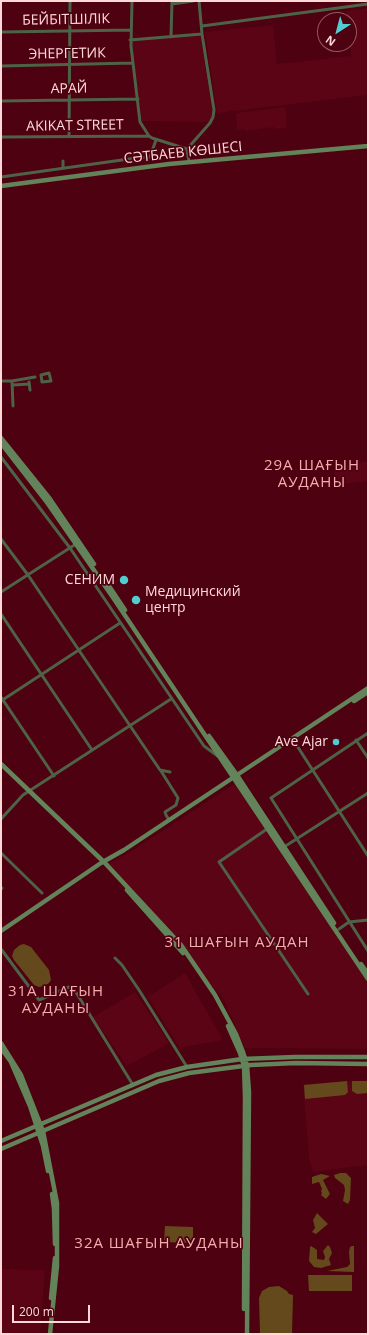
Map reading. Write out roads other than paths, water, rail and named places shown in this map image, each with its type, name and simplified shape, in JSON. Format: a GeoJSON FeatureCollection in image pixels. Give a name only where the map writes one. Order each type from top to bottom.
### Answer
{"type":"FeatureCollection","features":[{"type":"Feature","properties":{"kind":"main road","name":"СӘТБАЕВ КӨШЕСІ"},"geometry":{"type":"LineString","coordinates":[[1,186],[189,162],[368,146]]}},
{"type":"Feature","properties":{"kind":"main road"},"geometry":{"type":"LineString","coordinates":[[1,440],[38,484],[116,598],[368,979]]}},
{"type":"Feature","properties":{"kind":"main road"},"geometry":{"type":"LineString","coordinates":[[1,934],[103,863],[132,847],[368,688]]}},
{"type":"Feature","properties":{"kind":"main road"},"geometry":{"type":"LineString","coordinates":[[293,739],[368,692]]}},
{"type":"Feature","properties":{"kind":"main road"},"geometry":{"type":"LineString","coordinates":[[1,764],[103,863],[181,945],[214,995],[236,1034],[246,1065],[249,1099],[246,1334]]}},
{"type":"Feature","properties":{"kind":"main road"},"geometry":{"type":"LineString","coordinates":[[1,768],[29,792]]}},
{"type":"Feature","properties":{"kind":"main road"},"geometry":{"type":"LineString","coordinates":[[1,931],[169,820],[236,778]]}},
{"type":"Feature","properties":{"kind":"main road"},"geometry":{"type":"LineString","coordinates":[[315,897],[368,974]]}},
{"type":"Feature","properties":{"kind":"main road"},"geometry":{"type":"LineString","coordinates":[[1,1043],[21,1075],[41,1131],[50,1166],[58,1215],[57,1266],[48,1334]]}},
{"type":"Feature","properties":{"kind":"main road"},"geometry":{"type":"LineString","coordinates":[[1,1048],[11,1062],[39,1125]]}},
{"type":"Feature","properties":{"kind":"main road"},"geometry":{"type":"LineString","coordinates":[[1,1141],[156,1074],[188,1067],[244,1059],[368,1057]]}},
{"type":"Feature","properties":{"kind":"main road"},"geometry":{"type":"LineString","coordinates":[[1,1149],[158,1081],[189,1073],[246,1065],[296,1063],[368,1064]]}},
{"type":"Feature","properties":{"kind":"main road"},"geometry":{"type":"LineString","coordinates":[[188,1067],[189,1073]]}},
{"type":"Feature","properties":{"kind":"street"},"geometry":{"type":"LineString","coordinates":[[69,137],[70,1]]}},
{"type":"Feature","properties":{"kind":"street"},"geometry":{"type":"LineString","coordinates":[[132,1],[130,40],[140,122],[149,136],[156,140],[187,149]]}},
{"type":"Feature","properties":{"kind":"street"},"geometry":{"type":"LineString","coordinates":[[171,37],[172,2],[193,1]]}},
{"type":"Feature","properties":{"kind":"street"},"geometry":{"type":"LineString","coordinates":[[187,149],[210,123],[214,110],[202,34],[199,1]]}},
{"type":"Feature","properties":{"kind":"street"},"geometry":{"type":"LineString","coordinates":[[202,26],[368,4]]}},
{"type":"Feature","properties":{"kind":"street","name":"БЕЙБІТШІЛІК"},"geometry":{"type":"LineString","coordinates":[[1,32],[131,30]]}},
{"type":"Feature","properties":{"kind":"street"},"geometry":{"type":"LineString","coordinates":[[130,40],[202,34]]}},
{"type":"Feature","properties":{"kind":"street","name":"ЭНЕРГЕТИК"},"geometry":{"type":"LineString","coordinates":[[1,66],[133,63]]}},
{"type":"Feature","properties":{"kind":"street","name":"АРАЙ"},"geometry":{"type":"LineString","coordinates":[[1,101],[138,99]]}},
{"type":"Feature","properties":{"kind":"street","name":"AKIKAT STREET"},"geometry":{"type":"LineString","coordinates":[[1,137],[149,136]]}},
{"type":"Feature","properties":{"kind":"street"},"geometry":{"type":"LineString","coordinates":[[1,177],[150,157],[156,140]]}},
{"type":"Feature","properties":{"kind":"street"},"geometry":{"type":"LineString","coordinates":[[187,149],[189,162]]}},
{"type":"Feature","properties":{"kind":"street"},"geometry":{"type":"LineString","coordinates":[[63,161],[63,168]]}},
{"type":"Feature","properties":{"kind":"street"},"geometry":{"type":"LineString","coordinates":[[1,381],[12,381],[35,377]]}},
{"type":"Feature","properties":{"kind":"street"},"geometry":{"type":"LineString","coordinates":[[27,379],[30,390]]}},
{"type":"Feature","properties":{"kind":"street"},"geometry":{"type":"LineString","coordinates":[[12,381],[13,406]]}},
{"type":"Feature","properties":{"kind":"street"},"geometry":{"type":"LineString","coordinates":[[12,385],[29,384]]}},
{"type":"Feature","properties":{"kind":"street"},"geometry":{"type":"LineString","coordinates":[[1,457],[70,548],[204,746],[221,757]]}},
{"type":"Feature","properties":{"kind":"street"},"geometry":{"type":"LineString","coordinates":[[1,539],[28,575],[178,798],[176,804],[165,812],[169,820]]}},
{"type":"Feature","properties":{"kind":"street"},"geometry":{"type":"LineString","coordinates":[[1,592],[78,543]]}},
{"type":"Feature","properties":{"kind":"street"},"geometry":{"type":"LineString","coordinates":[[1,614],[92,750]]}},
{"type":"Feature","properties":{"kind":"street"},"geometry":{"type":"LineString","coordinates":[[54,776],[2,699],[120,623]]}},
{"type":"Feature","properties":{"kind":"street"},"geometry":{"type":"LineString","coordinates":[[1,819],[23,795],[171,698]]}},
{"type":"Feature","properties":{"kind":"street"},"geometry":{"type":"LineString","coordinates":[[368,733],[271,798],[368,951]]}},
{"type":"Feature","properties":{"kind":"street"},"geometry":{"type":"LineString","coordinates":[[293,739],[368,856]]}},
{"type":"Feature","properties":{"kind":"street"},"geometry":{"type":"LineString","coordinates":[[356,740],[368,758]]}},
{"type":"Feature","properties":{"kind":"street"},"geometry":{"type":"LineString","coordinates":[[160,770],[170,772]]}},
{"type":"Feature","properties":{"kind":"street"},"geometry":{"type":"LineString","coordinates":[[282,848],[368,793]]}},
{"type":"Feature","properties":{"kind":"street"},"geometry":{"type":"LineString","coordinates":[[269,828],[219,862],[308,994]]}},
{"type":"Feature","properties":{"kind":"street"},"geometry":{"type":"LineString","coordinates":[[1,853],[42,893]]}},
{"type":"Feature","properties":{"kind":"street"},"geometry":{"type":"LineString","coordinates":[[339,930],[349,922],[368,920]]}},
{"type":"Feature","properties":{"kind":"street"},"geometry":{"type":"LineString","coordinates":[[1,949],[39,1000],[69,987],[74,989],[133,1085]]}},
{"type":"Feature","properties":{"kind":"street"},"geometry":{"type":"LineString","coordinates":[[115,958],[122,965],[139,990],[188,1067]]}},
{"type":"Feature","properties":{"kind":"place","name":"СЕНИМ"},"geometry":{"type":"Point","coordinates":[124,580]}},
{"type":"Feature","properties":{"kind":"place","name":"Медицинский центр"},"geometry":{"type":"Point","coordinates":[136,600]}},
{"type":"Feature","properties":{"kind":"place","name":"Ave Ajar"},"geometry":{"type":"Point","coordinates":[336,742]}},
{"type":"Feature","properties":{"kind":"district","name":"29А ШАҒЫН АУДАНЫ"},"geometry":{"type":"Point","coordinates":[312,474]}},
{"type":"Feature","properties":{"kind":"district","name":"31 ШАҒЫН АУДАН"},"geometry":{"type":"Point","coordinates":[237,943]}},
{"type":"Feature","properties":{"kind":"district","name":"31А ШАҒЫН АУДАНЫ"},"geometry":{"type":"Point","coordinates":[56,1000]}},
{"type":"Feature","properties":{"kind":"district","name":"32А ШАҒЫН АУДАНЫ"},"geometry":{"type":"Point","coordinates":[159,1244]}}]}
